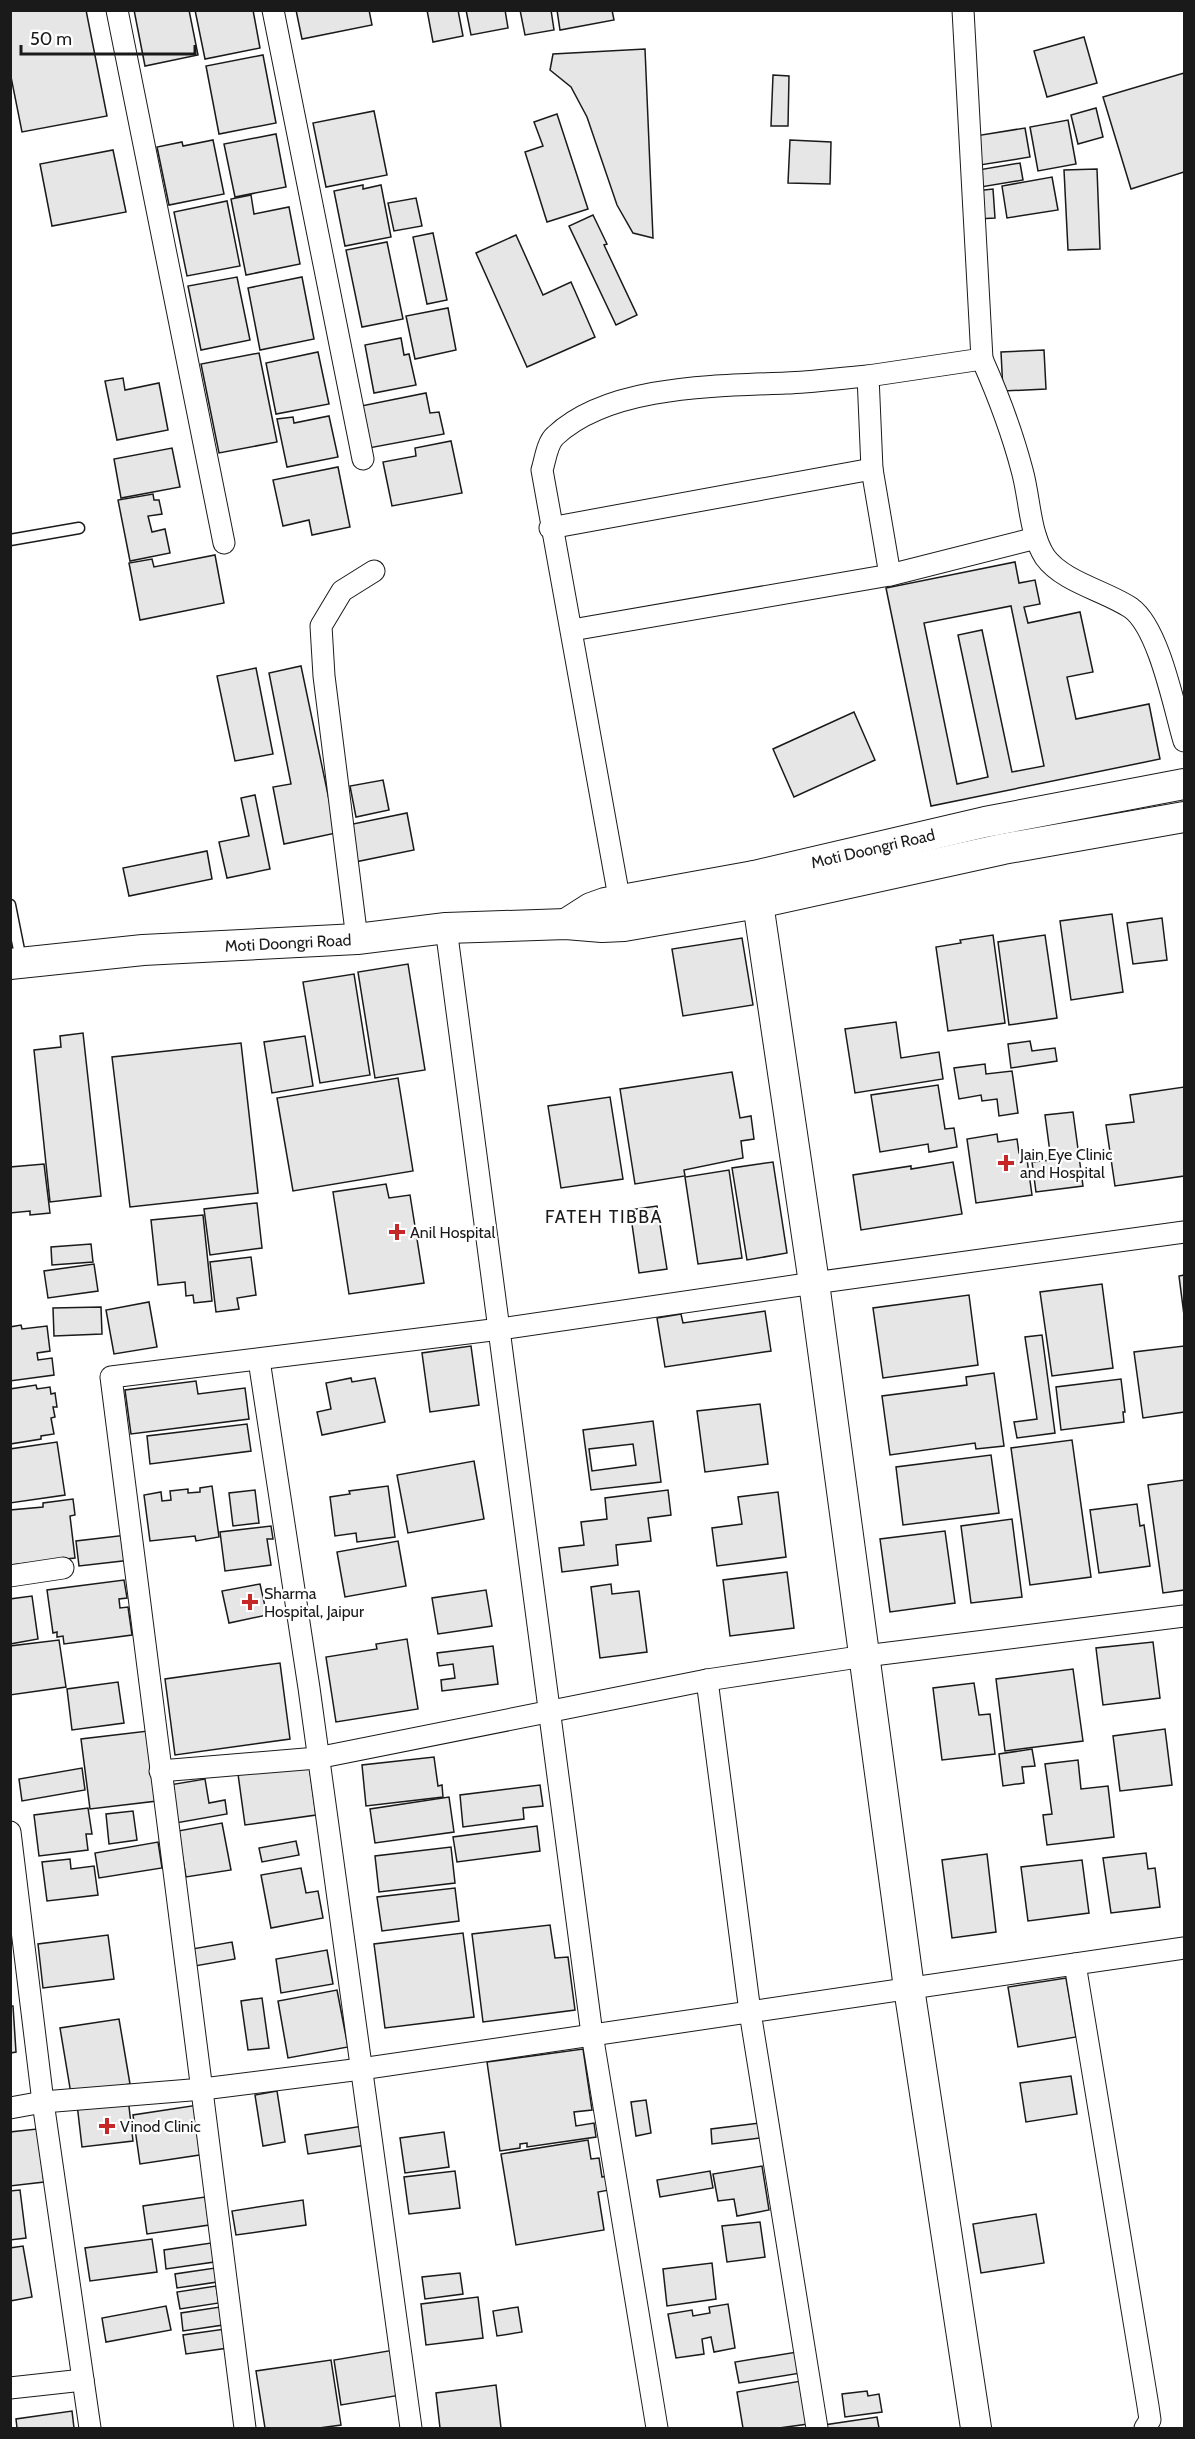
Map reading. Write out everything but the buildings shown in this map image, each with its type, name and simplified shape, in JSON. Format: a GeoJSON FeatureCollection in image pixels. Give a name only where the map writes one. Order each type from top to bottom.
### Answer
{"type":"FeatureCollection","features":[{"type":"Feature","properties":{"kind":"street"},"geometry":{"type":"LineString","coordinates":[[117,10],[224,543]]}},
{"type":"Feature","properties":{"kind":"street"},"geometry":{"type":"LineString","coordinates":[[273,10],[363,459]]}},
{"type":"Feature","properties":{"kind":"street"},"geometry":{"type":"LineString","coordinates":[[963,10],[982,359],[1000,398],[1017,451],[1036,538],[1046,559],[1067,575],[1132,609],[1146,623],[1155,642],[1185,741]]}},
{"type":"Feature","properties":{"kind":"street"},"geometry":{"type":"LineString","coordinates":[[622,913],[572,630],[550,528],[542,470],[553,438],[586,415],[642,395],[709,386],[789,383],[868,376],[982,359]]}},
{"type":"Feature","properties":{"kind":"street"},"geometry":{"type":"LineString","coordinates":[[868,376],[872,469],[890,575]]}},
{"type":"Feature","properties":{"kind":"street"},"geometry":{"type":"LineString","coordinates":[[550,528],[872,469]]}},
{"type":"Feature","properties":{"kind":"street"},"geometry":{"type":"LineString","coordinates":[[572,630],[890,575],[1036,538]]}},
{"type":"Feature","properties":{"kind":"street"},"geometry":{"type":"LineString","coordinates":[[357,939],[324,676],[321,626],[342,591],[374,571]]}},
{"type":"Feature","properties":{"kind":"street","name":"Moti Doongri Road"},"geometry":{"type":"LineString","coordinates":[[756,890],[1017,816],[1185,784]]}},
{"type":"Feature","properties":{"kind":"street"},"geometry":{"type":"LineString","coordinates":[[1017,816],[1023,846]]}},
{"type":"Feature","properties":{"kind":"street","name":"Moti Doongri Road"},"geometry":{"type":"LineString","coordinates":[[16,964],[143,950],[357,939],[446,928],[566,924],[591,908],[605,903],[622,913],[1185,817]]}},
{"type":"Feature","properties":{"kind":"street"},"geometry":{"type":"LineString","coordinates":[[756,890],[814,1283],[909,1989],[976,2428]]}},
{"type":"Feature","properties":{"kind":"street"},"geometry":{"type":"LineString","coordinates":[[446,928],[592,2034],[657,2428]]}},
{"type":"Feature","properties":{"kind":"street"},"geometry":{"type":"LineString","coordinates":[[245,2428],[111,1377],[500,1329],[1185,1232]]}},
{"type":"Feature","properties":{"kind":"street"},"geometry":{"type":"LineString","coordinates":[[259,1360],[309,1688],[411,2428]]}},
{"type":"Feature","properties":{"kind":"street"},"geometry":{"type":"LineString","coordinates":[[10,1576],[63,1568]]}},
{"type":"Feature","properties":{"kind":"street"},"geometry":{"type":"LineString","coordinates":[[160,1771],[318,1758],[707,1680],[864,1656],[1185,1616]]}},
{"type":"Feature","properties":{"kind":"street"},"geometry":{"type":"LineString","coordinates":[[707,1680],[750,2012],[817,2428]]}},
{"type":"Feature","properties":{"kind":"street"},"geometry":{"type":"LineString","coordinates":[[10,1832],[15,1914],[90,2428]]}},
{"type":"Feature","properties":{"kind":"street"},"geometry":{"type":"LineString","coordinates":[[10,2108],[43,2102],[203,2089],[361,2069],[1185,1948]]}},
{"type":"Feature","properties":{"kind":"street"},"geometry":{"type":"LineString","coordinates":[[1075,1964],[1148,2406],[1150,2420],[1145,2428]]}},
{"type":"Feature","properties":{"kind":"street"},"geometry":{"type":"LineString","coordinates":[[10,2388],[83,2380]]}},
{"type":"Feature","properties":{"kind":"lane"},"geometry":{"type":"LineString","coordinates":[[10,540],[79,528]]}},
{"type":"Feature","properties":{"kind":"lane"},"geometry":{"type":"LineString","coordinates":[[10,905],[16,964]]}},
{"type":"Feature","properties":{"kind":"place","name":"Jain Eye Clinic and Hospital"},"geometry":{"type":"Point","coordinates":[1006,1163]}},
{"type":"Feature","properties":{"kind":"place","name":"Anil Hospital"},"geometry":{"type":"Point","coordinates":[397,1232]}},
{"type":"Feature","properties":{"kind":"place","name":"Sharma Hospital, Jaipur"},"geometry":{"type":"Point","coordinates":[250,1602]}},
{"type":"Feature","properties":{"kind":"place","name":"Vinod Clinic"},"geometry":{"type":"Point","coordinates":[107,2126]}},
{"type":"Feature","properties":{"kind":"district","name":"FATEH TIBBA"},"geometry":{"type":"Point","coordinates":[604,1217]}}]}
